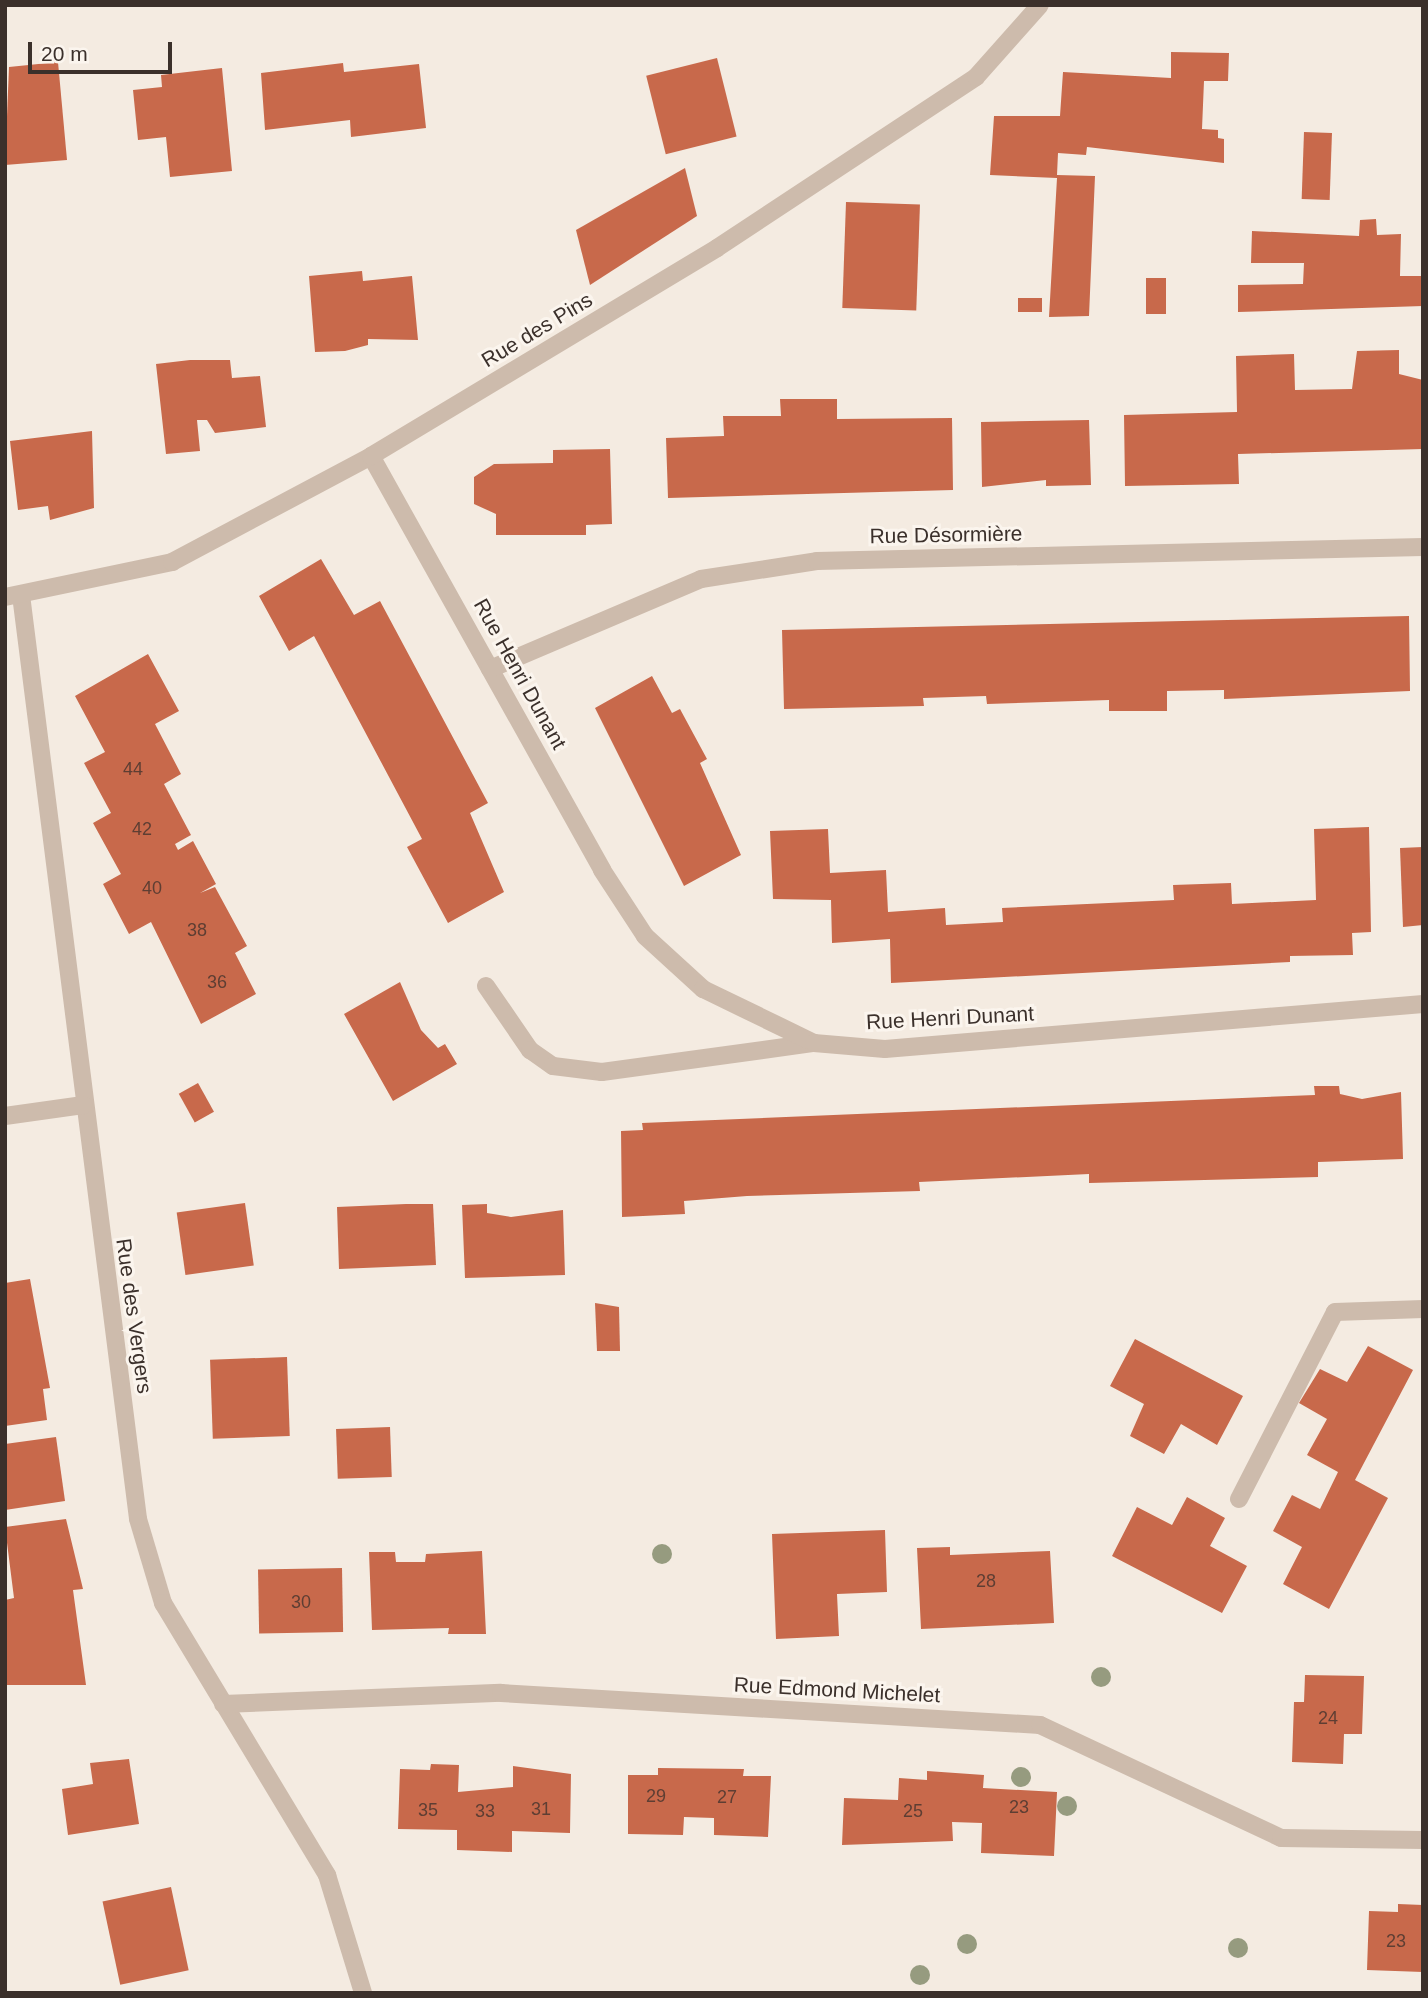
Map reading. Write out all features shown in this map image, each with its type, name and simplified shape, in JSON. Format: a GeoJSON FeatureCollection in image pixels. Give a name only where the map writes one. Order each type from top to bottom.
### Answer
{"type":"FeatureCollection","features":[{"type":"Feature","properties":{"kind":"street","name":"Rue des Pins"},"geometry":{"type":"LineString","coordinates":[[13,596],[173,562],[372,456],[717,248],[976,77],[1040,5]]}},
{"type":"Feature","properties":{"kind":"street","name":"Rue Henri Dunant"},"geometry":{"type":"LineString","coordinates":[[372,456],[490,669],[645,936],[703,989],[814,1042],[885,1049],[1423,1004]]}},
{"type":"Feature","properties":{"kind":"street","name":"Rue Désormière"},"geometry":{"type":"LineString","coordinates":[[490,669],[701,579],[817,561],[1423,547]]}},
{"type":"Feature","properties":{"kind":"street","name":"Rue des Vergers"},"geometry":{"type":"LineString","coordinates":[[13,596],[138,1519],[163,1603],[327,1875],[363,1993]]}},
{"type":"Feature","properties":{"kind":"street"},"geometry":{"type":"LineString","coordinates":[[486,986],[530,1049],[553,1066],[602,1072],[814,1042]]}},
{"type":"Feature","properties":{"kind":"street"},"geometry":{"type":"LineString","coordinates":[[5,1116],[83,1105]]}},
{"type":"Feature","properties":{"kind":"street"},"geometry":{"type":"LineString","coordinates":[[1238,1499],[1335,1312],[1423,1309]]}},
{"type":"Feature","properties":{"kind":"street","name":"Rue Edmond Michelet"},"geometry":{"type":"LineString","coordinates":[[223,1704],[501,1693],[1040,1725],[1280,1838],[1423,1840]]}},
{"type":"Feature","properties":{"kind":"building"},"geometry":{"type":"Polygon","coordinates":[[[1171,52],[1229,53],[1228,81],[1204,81],[1202,129],[1218,130],[1218,138],[1224,139],[1224,163],[1087,147],[1086,155],[1058,153],[1057,175],[1095,176],[1089,316],[1049,317],[1057,178],[990,175],[994,116],[1060,116],[1063,72],[1171,78],[1171,52]]]}},
{"type":"Feature","properties":{"kind":"building"},"geometry":{"type":"Polygon","coordinates":[[[717,58],[737,137],[666,154],[646,76],[717,58]]]}},
{"type":"Feature","properties":{"kind":"building"},"geometry":{"type":"Polygon","coordinates":[[[58,62],[67,160],[5,165],[9,67],[58,62]]]}},
{"type":"Feature","properties":{"kind":"building"},"geometry":{"type":"Polygon","coordinates":[[[343,63],[344,72],[419,64],[426,128],[351,137],[350,120],[265,130],[261,73],[343,63]]]}},
{"type":"Feature","properties":{"kind":"building"},"geometry":{"type":"Polygon","coordinates":[[[222,68],[232,171],[170,177],[166,137],[138,140],[133,90],[162,87],[161,75],[222,68]]]}},
{"type":"Feature","properties":{"kind":"building"},"geometry":{"type":"Polygon","coordinates":[[[1304,132],[1332,133],[1330,200],[1302,199],[1304,132]]]}},
{"type":"Feature","properties":{"kind":"building"},"geometry":{"type":"Polygon","coordinates":[[[685,168],[697,216],[590,285],[576,230],[685,168]]]}},
{"type":"Feature","properties":{"kind":"building"},"geometry":{"type":"Polygon","coordinates":[[[846,202],[920,205],[916,311],[842,308],[846,202]]]}},
{"type":"Feature","properties":{"kind":"building"},"geometry":{"type":"Polygon","coordinates":[[[1376,219],[1377,235],[1401,234],[1400,276],[1423,276],[1423,306],[1238,312],[1238,285],[1303,284],[1304,263],[1251,263],[1252,231],[1359,236],[1360,220],[1376,219]]]}},
{"type":"Feature","properties":{"kind":"building"},"geometry":{"type":"Polygon","coordinates":[[[362,271],[363,281],[412,276],[418,340],[368,339],[368,345],[345,351],[315,352],[309,276],[362,271]]]}},
{"type":"Feature","properties":{"kind":"building"},"geometry":{"type":"Polygon","coordinates":[[[1146,278],[1166,278],[1166,314],[1146,314],[1146,278]]]}},
{"type":"Feature","properties":{"kind":"building"},"geometry":{"type":"Polygon","coordinates":[[[1018,298],[1042,298],[1042,312],[1018,312],[1018,298]]]}},
{"type":"Feature","properties":{"kind":"building"},"geometry":{"type":"Polygon","coordinates":[[[1399,350],[1399,374],[1423,380],[1423,449],[1238,454],[1239,484],[1125,486],[1124,415],[1237,412],[1236,356],[1294,354],[1295,390],[1352,389],[1357,351],[1399,350]]]}},
{"type":"Feature","properties":{"kind":"building"},"geometry":{"type":"Polygon","coordinates":[[[190,360],[230,360],[232,378],[260,376],[266,427],[215,433],[207,420],[197,420],[200,451],[166,454],[156,364],[190,360]]]}},
{"type":"Feature","properties":{"kind":"building"},"geometry":{"type":"Polygon","coordinates":[[[780,399],[837,399],[837,419],[952,418],[953,490],[668,498],[666,438],[724,436],[723,416],[781,416],[780,399]]]}},
{"type":"Feature","properties":{"kind":"building"},"geometry":{"type":"Polygon","coordinates":[[[1089,420],[1091,485],[1046,486],[1046,480],[982,487],[981,422],[1089,420]]]}},
{"type":"Feature","properties":{"kind":"building"},"geometry":{"type":"Polygon","coordinates":[[[92,431],[94,508],[50,520],[48,506],[18,510],[10,441],[92,431]]]}},
{"type":"Feature","properties":{"kind":"building"},"geometry":{"type":"Polygon","coordinates":[[[610,449],[612,524],[586,525],[586,535],[496,535],[496,514],[474,504],[474,477],[494,464],[553,463],[553,450],[610,449]]]}},
{"type":"Feature","properties":{"kind":"building"},"geometry":{"type":"Polygon","coordinates":[[[321,559],[354,615],[380,601],[488,803],[470,813],[504,892],[448,923],[407,847],[422,839],[314,636],[289,651],[259,596],[321,559]]]}},
{"type":"Feature","properties":{"kind":"building"},"geometry":{"type":"Polygon","coordinates":[[[1409,616],[1410,691],[1224,699],[1224,690],[1167,691],[1167,711],[1109,711],[1109,700],[987,704],[986,696],[923,698],[924,706],[784,709],[782,630],[1409,616]]]}},
{"type":"Feature","properties":{"kind":"building"},"geometry":{"type":"Polygon","coordinates":[[[148,654],[179,711],[155,724],[181,774],[164,784],[191,835],[175,844],[178,850],[193,841],[216,884],[200,893],[215,887],[247,946],[235,953],[256,994],[201,1024],[151,922],[129,934],[103,884],[121,874],[93,823],[111,813],[84,763],[105,752],[75,696],[148,654]]]}},
{"type":"Feature","properties":{"kind":"building"},"geometry":{"type":"Polygon","coordinates":[[[652,676],[672,713],[680,709],[707,759],[700,763],[741,855],[684,886],[595,708],[652,676]]]}},
{"type":"Feature","properties":{"kind":"building"},"geometry":{"type":"Polygon","coordinates":[[[1369,827],[1371,932],[1352,933],[1353,955],[1290,956],[1290,962],[891,983],[890,939],[832,943],[831,900],[773,899],[770,831],[828,829],[830,873],[886,870],[888,912],[945,908],[946,925],[1003,922],[1002,908],[1174,900],[1173,885],[1231,883],[1232,904],[1316,900],[1314,829],[1369,827]]]}},
{"type":"Feature","properties":{"kind":"building"},"geometry":{"type":"Polygon","coordinates":[[[1423,847],[1423,925],[1403,927],[1400,848],[1423,847]]]}},
{"type":"Feature","properties":{"kind":"building"},"geometry":{"type":"Polygon","coordinates":[[[400,982],[421,1030],[438,1048],[445,1044],[457,1064],[393,1101],[344,1014],[400,982]]]}},
{"type":"Feature","properties":{"kind":"building"},"geometry":{"type":"Polygon","coordinates":[[[198,1083],[214,1112],[195,1123],[179,1094],[198,1083]]]}},
{"type":"Feature","properties":{"kind":"building"},"geometry":{"type":"Polygon","coordinates":[[[1314,1086],[1339,1086],[1340,1094],[1362,1099],[1401,1092],[1403,1159],[1318,1162],[1318,1177],[1089,1183],[1089,1174],[919,1182],[920,1191],[747,1196],[684,1201],[685,1214],[622,1217],[621,1131],[643,1130],[642,1123],[1315,1095],[1314,1086]]]}},
{"type":"Feature","properties":{"kind":"building"},"geometry":{"type":"Polygon","coordinates":[[[245,1203],[254,1265],[185,1275],[177,1213],[245,1203]]]}},
{"type":"Feature","properties":{"kind":"building"},"geometry":{"type":"Polygon","coordinates":[[[433,1204],[436,1265],[339,1269],[337,1207],[433,1204]]]}},
{"type":"Feature","properties":{"kind":"building"},"geometry":{"type":"Polygon","coordinates":[[[487,1204],[487,1213],[511,1217],[563,1210],[565,1275],[465,1278],[462,1205],[487,1204]]]}},
{"type":"Feature","properties":{"kind":"building"},"geometry":{"type":"Polygon","coordinates":[[[30,1279],[50,1388],[43,1389],[47,1420],[5,1426],[5,1283],[30,1279]]]}},
{"type":"Feature","properties":{"kind":"building"},"geometry":{"type":"Polygon","coordinates":[[[595,1303],[619,1307],[620,1351],[597,1351],[595,1303]]]}},
{"type":"Feature","properties":{"kind":"building"},"geometry":{"type":"Polygon","coordinates":[[[1135,1339],[1243,1396],[1217,1445],[1181,1424],[1164,1454],[1130,1436],[1144,1404],[1110,1386],[1135,1339]]]}},
{"type":"Feature","properties":{"kind":"building"},"geometry":{"type":"Polygon","coordinates":[[[1368,1346],[1413,1370],[1355,1480],[1388,1498],[1329,1609],[1283,1584],[1302,1547],[1273,1531],[1292,1495],[1320,1509],[1338,1472],[1307,1455],[1327,1419],[1299,1403],[1320,1369],[1347,1382],[1368,1346]]]}},
{"type":"Feature","properties":{"kind":"building"},"geometry":{"type":"Polygon","coordinates":[[[287,1357],[290,1436],[213,1439],[210,1360],[287,1357]]]}},
{"type":"Feature","properties":{"kind":"building"},"geometry":{"type":"Polygon","coordinates":[[[390,1427],[392,1477],[338,1479],[336,1429],[390,1427]]]}},
{"type":"Feature","properties":{"kind":"building"},"geometry":{"type":"Polygon","coordinates":[[[56,1437],[65,1501],[5,1510],[5,1444],[56,1437]]]}},
{"type":"Feature","properties":{"kind":"building"},"geometry":{"type":"Polygon","coordinates":[[[1187,1497],[1225,1518],[1210,1546],[1247,1566],[1222,1613],[1112,1556],[1137,1507],[1172,1525],[1187,1497]]]}},
{"type":"Feature","properties":{"kind":"building"},"geometry":{"type":"Polygon","coordinates":[[[66,1519],[83,1589],[73,1590],[86,1685],[5,1685],[5,1600],[14,1598],[5,1527],[66,1519]]]}},
{"type":"Feature","properties":{"kind":"building"},"geometry":{"type":"Polygon","coordinates":[[[885,1530],[887,1592],[837,1594],[839,1636],[776,1639],[772,1534],[885,1530]]]}},
{"type":"Feature","properties":{"kind":"building"},"geometry":{"type":"Polygon","coordinates":[[[950,1547],[950,1555],[1050,1551],[1054,1623],[921,1629],[917,1548],[950,1547]]]}},
{"type":"Feature","properties":{"kind":"building"},"geometry":{"type":"Polygon","coordinates":[[[482,1551],[486,1634],[448,1634],[449,1628],[372,1630],[369,1552],[395,1552],[396,1562],[425,1562],[426,1554],[482,1551]]]}},
{"type":"Feature","properties":{"kind":"building"},"geometry":{"type":"Polygon","coordinates":[[[342,1568],[343,1632],[259,1633],[258,1569],[342,1568]]]}},
{"type":"Feature","properties":{"kind":"building"},"geometry":{"type":"Polygon","coordinates":[[[1305,1675],[1364,1676],[1362,1734],[1344,1734],[1343,1764],[1292,1762],[1294,1702],[1304,1702],[1305,1675]]]}},
{"type":"Feature","properties":{"kind":"building"},"geometry":{"type":"Polygon","coordinates":[[[129,1759],[139,1824],[68,1835],[62,1789],[93,1784],[90,1763],[129,1759]]]}},
{"type":"Feature","properties":{"kind":"building"},"geometry":{"type":"Polygon","coordinates":[[[431,1764],[459,1765],[458,1792],[513,1787],[513,1766],[571,1774],[570,1833],[512,1831],[512,1852],[457,1850],[457,1830],[398,1829],[400,1769],[430,1770],[431,1764]]]}},
{"type":"Feature","properties":{"kind":"building"},"geometry":{"type":"Polygon","coordinates":[[[658,1768],[744,1769],[743,1776],[771,1776],[768,1837],[714,1835],[714,1818],[684,1817],[683,1835],[628,1834],[628,1775],[658,1775],[658,1768]]]}},
{"type":"Feature","properties":{"kind":"building"},"geometry":{"type":"Polygon","coordinates":[[[927,1771],[984,1775],[983,1788],[1057,1792],[1054,1856],[981,1853],[982,1823],[952,1822],[953,1841],[842,1845],[844,1798],[898,1800],[899,1778],[927,1780],[927,1771]]]}},
{"type":"Feature","properties":{"kind":"building"},"geometry":{"type":"Polygon","coordinates":[[[171,1887],[189,1970],[120,1985],[103,1902],[171,1887]]]}},
{"type":"Feature","properties":{"kind":"building"},"geometry":{"type":"Polygon","coordinates":[[[1398,1904],[1423,1905],[1423,1972],[1367,1970],[1369,1911],[1398,1912],[1398,1904]]]}}]}
